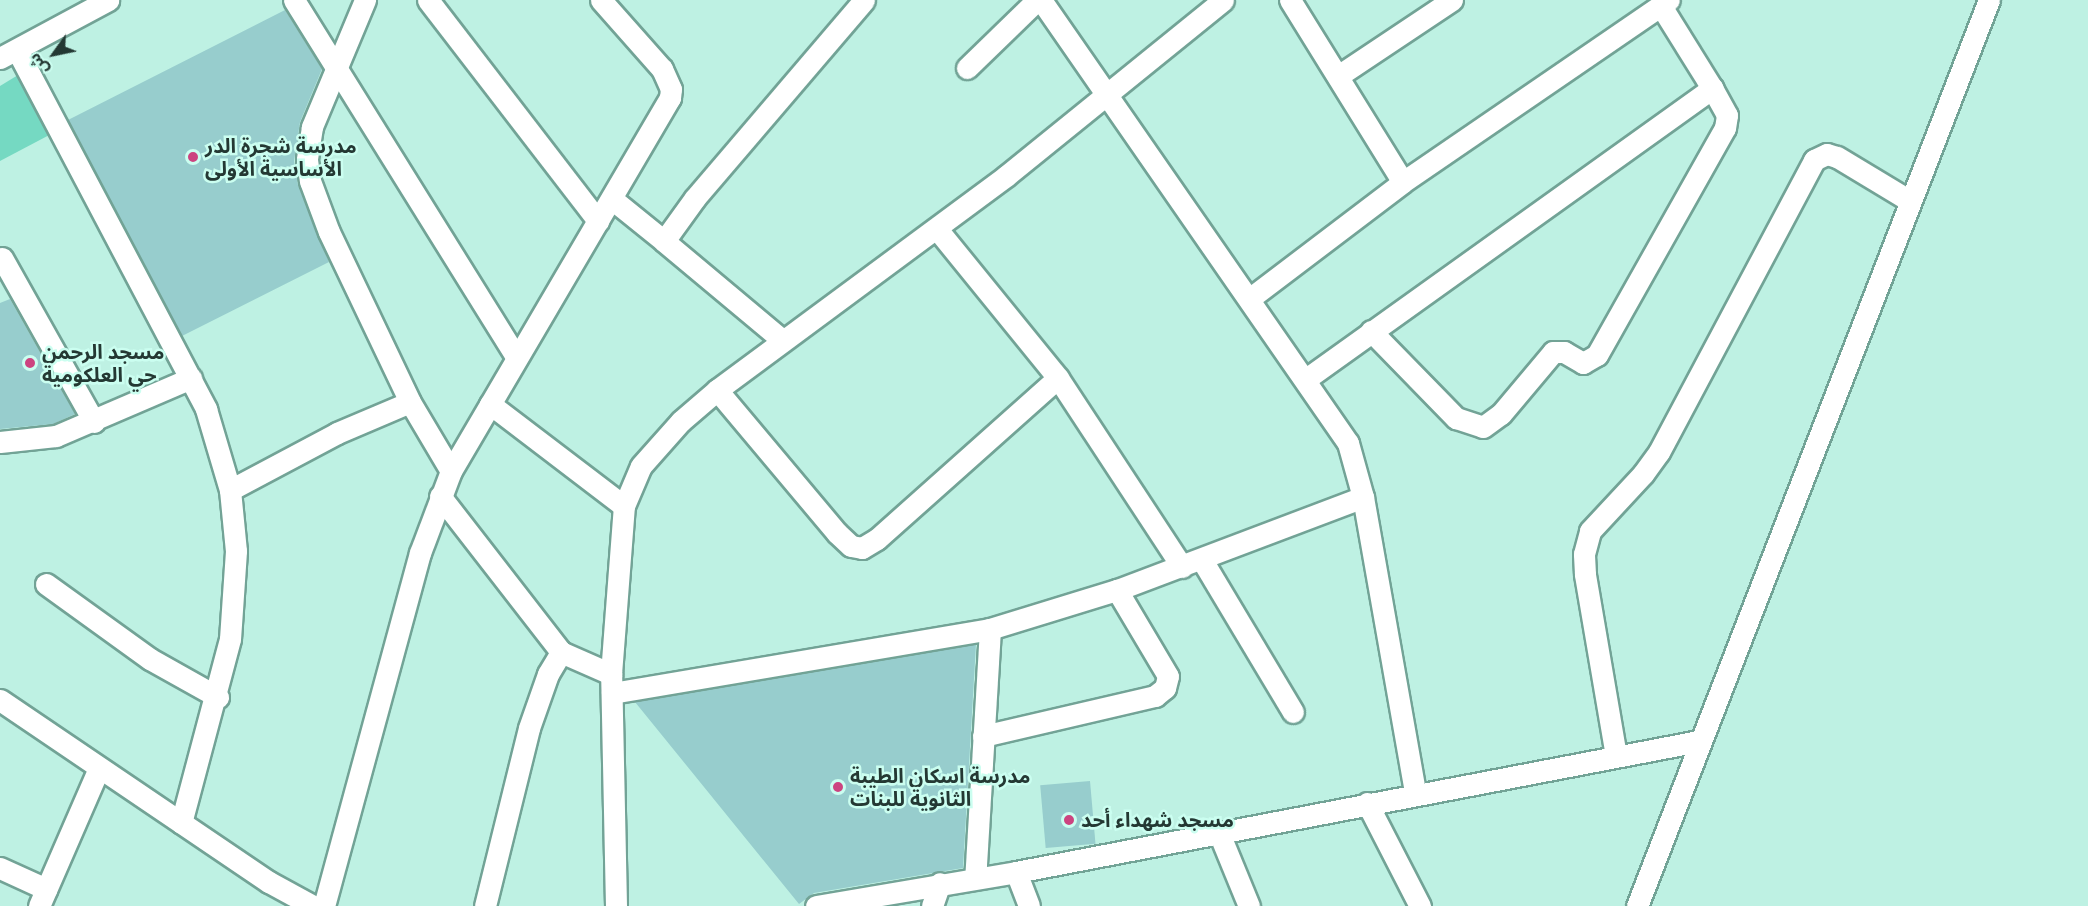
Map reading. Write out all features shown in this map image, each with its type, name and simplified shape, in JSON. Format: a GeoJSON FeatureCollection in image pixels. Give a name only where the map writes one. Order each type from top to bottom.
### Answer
{"type":"FeatureCollection","features":[{"type":"Feature","properties":{"kind":"street"},"geometry":{"type":"LineString","coordinates":[[108,0],[9,54],[191,378],[213,427],[230,490],[235,597],[218,697],[181,823]]}},
{"type":"Feature","properties":{"kind":"street"},"geometry":{"type":"LineString","coordinates":[[294,0],[516,356]]}},
{"type":"Feature","properties":{"kind":"street"},"geometry":{"type":"LineString","coordinates":[[365,0],[335,69],[308,144],[310,181],[329,232],[410,402],[451,471]]}},
{"type":"Feature","properties":{"kind":"street"},"geometry":{"type":"LineString","coordinates":[[428,0],[598,221]]}},
{"type":"Feature","properties":{"kind":"street"},"geometry":{"type":"LineString","coordinates":[[324,906],[420,553],[440,495],[451,471],[516,356],[667,106],[671,89],[662,69],[601,0]]}},
{"type":"Feature","properties":{"kind":"street"},"geometry":{"type":"LineString","coordinates":[[664,241],[695,198],[864,0]]}},
{"type":"Feature","properties":{"kind":"street"},"geometry":{"type":"LineString","coordinates":[[967,68],[1039,0],[1106,92],[1348,443],[1363,497],[1415,792]]}},
{"type":"Feature","properties":{"kind":"street"},"geometry":{"type":"LineString","coordinates":[[616,906],[612,684],[624,506],[631,485],[652,451],[717,390],[781,339],[937,229],[1223,0]]}},
{"type":"Feature","properties":{"kind":"street"},"geometry":{"type":"LineString","coordinates":[[1290,0],[1403,182]]}},
{"type":"Feature","properties":{"kind":"street"},"geometry":{"type":"LineString","coordinates":[[1338,76],[1452,0]]}},
{"type":"Feature","properties":{"kind":"street"},"geometry":{"type":"LineString","coordinates":[[1637,906],[1699,741],[1989,0]]}},
{"type":"Feature","properties":{"kind":"street"},"geometry":{"type":"LineString","coordinates":[[1249,300],[1403,182],[1665,3],[1713,88],[1726,116],[1725,128],[1593,359],[1583,363],[1564,352],[1553,352],[1493,423],[1473,426],[1456,418],[1422,386],[1371,331]]}},
{"type":"Feature","properties":{"kind":"street"},"geometry":{"type":"LineString","coordinates":[[1306,379],[1713,88]]}},
{"type":"Feature","properties":{"kind":"street"},"geometry":{"type":"LineString","coordinates":[[1616,756],[1585,574],[1584,554],[1590,531],[1659,452],[1814,160],[1827,154],[1838,157],[1910,201]]}},
{"type":"Feature","properties":{"kind":"street"},"geometry":{"type":"LineString","coordinates":[[612,200],[781,339]]}},
{"type":"Feature","properties":{"kind":"street"},"geometry":{"type":"LineString","coordinates":[[937,229],[1058,378],[1182,567]]}},
{"type":"Feature","properties":{"kind":"street"},"geometry":{"type":"LineString","coordinates":[[2,258],[94,422]]}},
{"type":"Feature","properties":{"kind":"street"},"geometry":{"type":"LineString","coordinates":[[0,442],[56,436],[94,422],[191,378]]}},
{"type":"Feature","properties":{"kind":"street"},"geometry":{"type":"LineString","coordinates":[[717,390],[837,533],[851,546],[862,548],[877,539],[1058,378]]}},
{"type":"Feature","properties":{"kind":"street"},"geometry":{"type":"LineString","coordinates":[[230,490],[337,433],[410,402]]}},
{"type":"Feature","properties":{"kind":"street"},"geometry":{"type":"LineString","coordinates":[[490,404],[624,506]]}},
{"type":"Feature","properties":{"kind":"street"},"geometry":{"type":"LineString","coordinates":[[440,495],[561,652],[612,684],[990,629],[1117,590],[1202,560],[1363,497]]}},
{"type":"Feature","properties":{"kind":"street"},"geometry":{"type":"LineString","coordinates":[[1202,560],[1293,712]]}},
{"type":"Feature","properties":{"kind":"street"},"geometry":{"type":"LineString","coordinates":[[45,584],[150,659],[218,697]]}},
{"type":"Feature","properties":{"kind":"street"},"geometry":{"type":"LineString","coordinates":[[983,736],[1155,696],[1165,688],[1168,676],[1117,590]]}},
{"type":"Feature","properties":{"kind":"street"},"geometry":{"type":"LineString","coordinates":[[975,878],[990,629]]}},
{"type":"Feature","properties":{"kind":"street"},"geometry":{"type":"LineString","coordinates":[[485,906],[529,728],[548,674],[561,652]]}},
{"type":"Feature","properties":{"kind":"street"},"geometry":{"type":"LineString","coordinates":[[0,700],[269,882],[313,906]]}},
{"type":"Feature","properties":{"kind":"street"},"geometry":{"type":"LineString","coordinates":[[819,906],[1016,872],[1415,792],[1699,741]]}},
{"type":"Feature","properties":{"kind":"street"},"geometry":{"type":"LineString","coordinates":[[0,868],[43,897],[99,768]]}},
{"type":"Feature","properties":{"kind":"street"},"geometry":{"type":"LineString","coordinates":[[1368,803],[1420,906]]}},
{"type":"Feature","properties":{"kind":"street"},"geometry":{"type":"LineString","coordinates":[[1219,833],[1248,906]]}},
{"type":"Feature","properties":{"kind":"street"},"geometry":{"type":"LineString","coordinates":[[1016,872],[1029,906]]}},
{"type":"Feature","properties":{"kind":"street"},"geometry":{"type":"LineString","coordinates":[[932,906],[940,884]]}},
{"type":"Feature","properties":{"kind":"green space"},"geometry":{"type":"Polygon","coordinates":[[[23,72],[55,132],[0,161],[0,86],[23,72]]]}},
{"type":"Feature","properties":{"kind":"building","name":"مدرسة شجرة الدر الأساسية الأولى"},"geometry":{"type":"Polygon","coordinates":[[[285,10],[322,69],[300,122],[294,161],[298,185],[329,262],[182,336],[68,120],[285,10]]]}},
{"type":"Feature","properties":{"kind":"building","name":"مسجد الرحمن حي العلكومية"},"geometry":{"type":"Polygon","coordinates":[[[10,299],[75,414],[53,424],[0,429],[0,303],[10,299]]]}},
{"type":"Feature","properties":{"kind":"building","name":"مدرسة اسكان الطيبة الثانوية للبنات"},"geometry":{"type":"Polygon","coordinates":[[[976,644],[963,868],[814,893],[799,904],[635,702],[976,644]]]}},
{"type":"Feature","properties":{"kind":"building","name":"مسجد شهداء أحد"},"geometry":{"type":"Polygon","coordinates":[[[1090,781],[1095,844],[1046,848],[1040,785],[1090,781]]]}},
{"type":"Feature","properties":{"kind":"place","name":"مدرسة شجرة الدر الأساسية الأولى"},"geometry":{"type":"Point","coordinates":[193,157]}},
{"type":"Feature","properties":{"kind":"place","name":"مسجد الرحمن حي العلكومية"},"geometry":{"type":"Point","coordinates":[30,363]}},
{"type":"Feature","properties":{"kind":"place","name":"مدرسة اسكان الطيبة الثانوية للبنات"},"geometry":{"type":"Point","coordinates":[838,787]}},
{"type":"Feature","properties":{"kind":"place","name":"مسجد شهداء أحد"},"geometry":{"type":"Point","coordinates":[1069,820]}}]}
